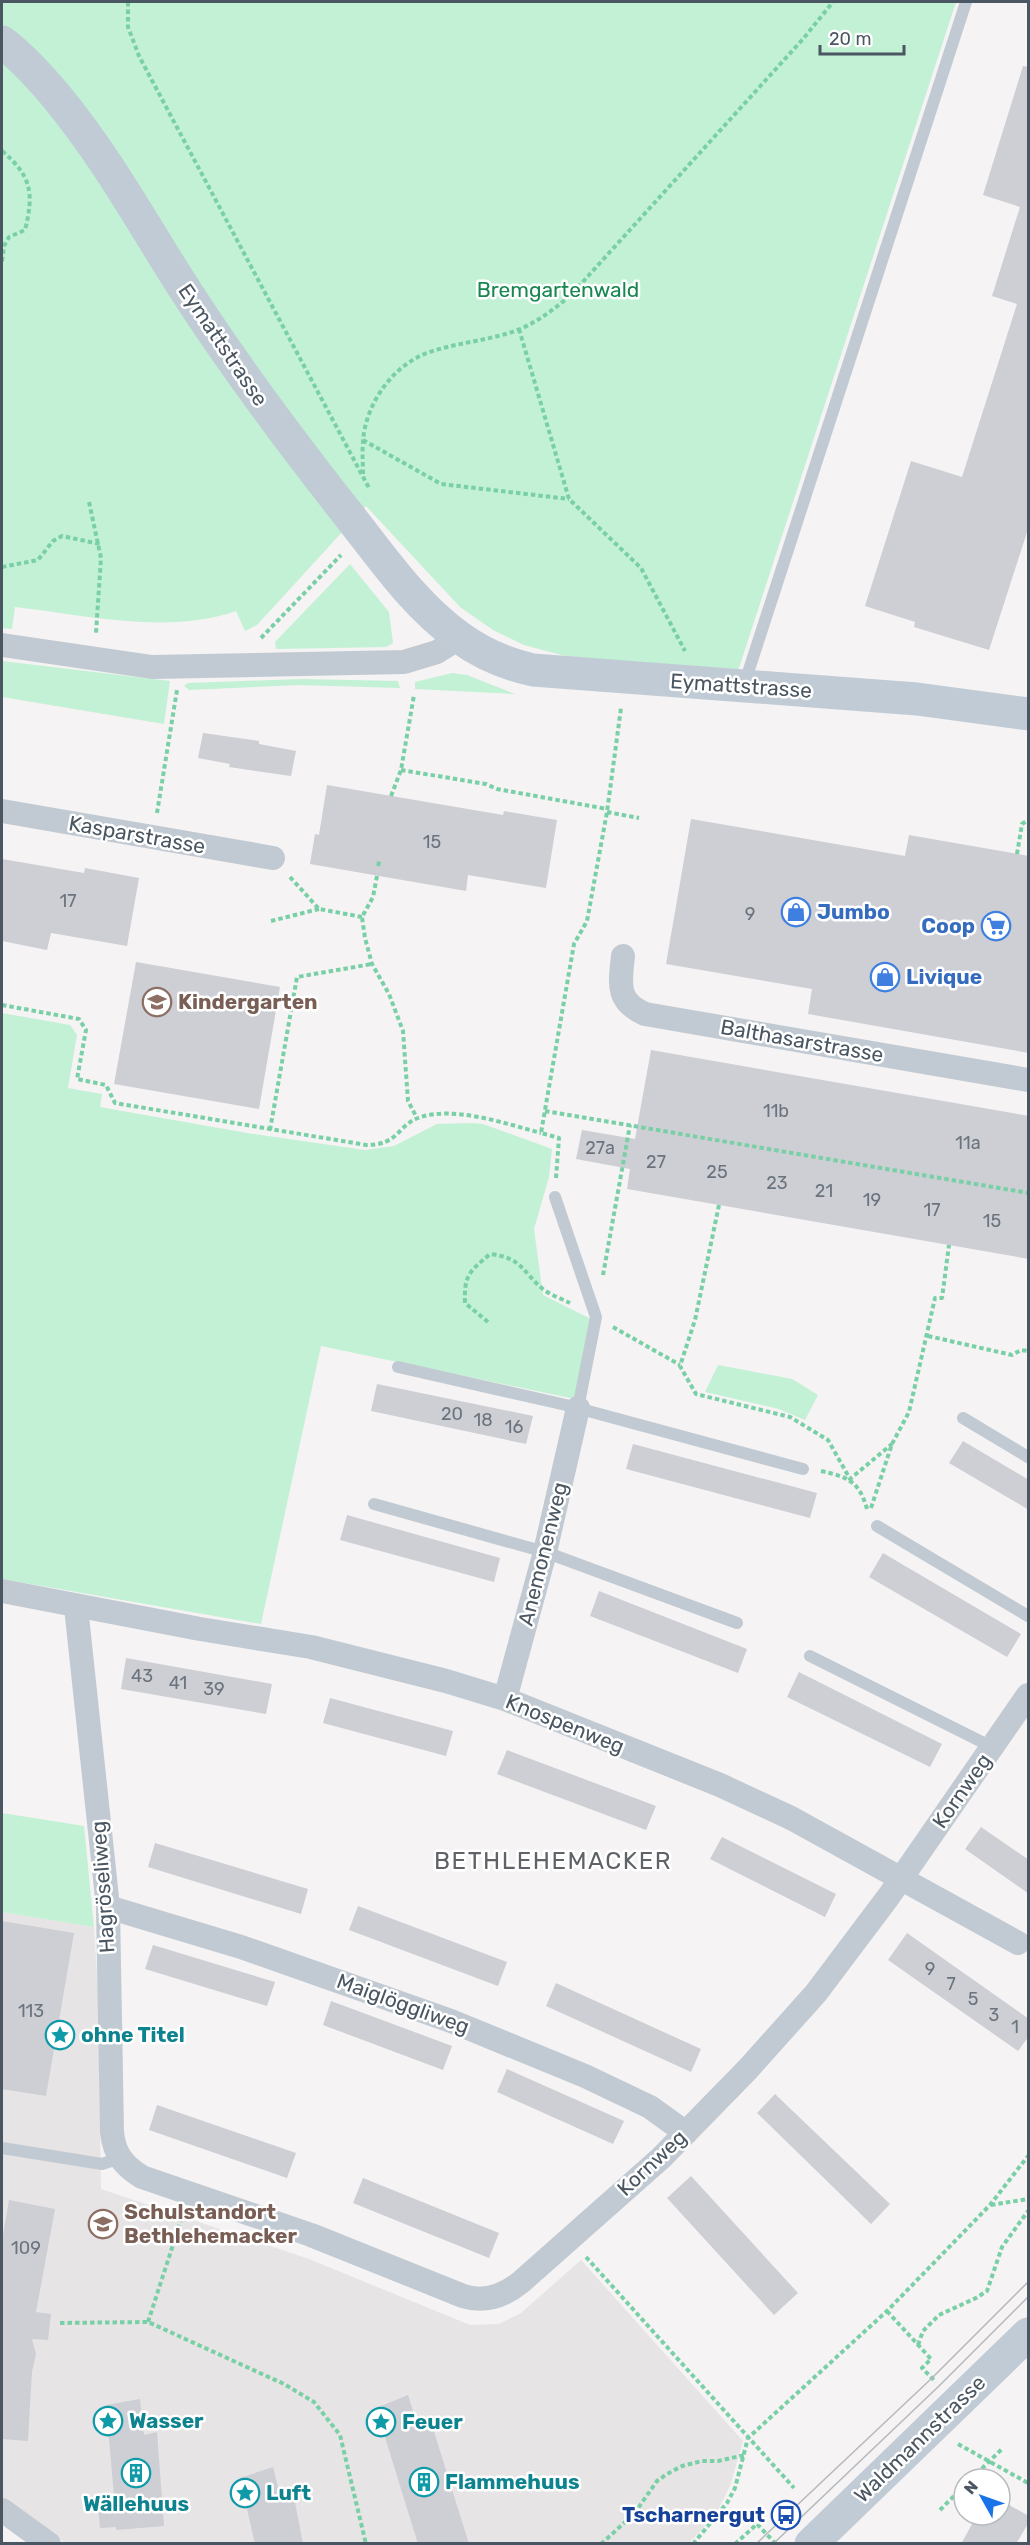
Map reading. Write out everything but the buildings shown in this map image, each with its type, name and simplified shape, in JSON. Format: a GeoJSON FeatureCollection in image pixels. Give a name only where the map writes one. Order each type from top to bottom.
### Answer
{"type":"FeatureCollection","features":[{"type":"Feature","properties":{"kind":"street","name":"Eymattstrasse"},"geometry":{"type":"LineString","coordinates":[[2,42],[44,82],[97,148],[238,370],[270,415],[379,556],[422,603],[459,638],[497,660],[533,670],[917,699],[1027,710]]}},
{"type":"Feature","properties":{"kind":"street"},"geometry":{"type":"LineString","coordinates":[[2,645],[152,667],[235,666],[405,662],[430,655],[459,638]]}},
{"type":"Feature","properties":{"kind":"street","name":"Kasparstrasse"},"geometry":{"type":"LineString","coordinates":[[2,812],[273,858]]}},
{"type":"Feature","properties":{"kind":"street","name":"Balthasarstrasse"},"geometry":{"type":"LineString","coordinates":[[623,956],[620,984],[622,994],[627,1003],[645,1014],[1029,1080]]}},
{"type":"Feature","properties":{"kind":"street","name":"Anemonenweg"},"geometry":{"type":"LineString","coordinates":[[505,1700],[545,1552],[578,1408]]}},
{"type":"Feature","properties":{"kind":"street","name":"Knospenweg"},"geometry":{"type":"LineString","coordinates":[[2,1592],[76,1607],[311,1647],[446,1681],[505,1700],[720,1785],[791,1818],[1018,1943]]}},
{"type":"Feature","properties":{"kind":"street","name":"Hagröseliweg"},"geometry":{"type":"LineString","coordinates":[[76,1607],[108,1907],[112,2141],[122,2162]]}},
{"type":"Feature","properties":{"kind":"street","name":"Kornweg"},"geometry":{"type":"LineString","coordinates":[[122,2162],[142,2177],[311,2235],[463,2296],[480,2300],[512,2289],[661,2158],[748,2069],[816,1993],[902,1878],[1029,1695]]}},
{"type":"Feature","properties":{"kind":"street","name":"Maiglöggliweg"},"geometry":{"type":"LineString","coordinates":[[108,1907],[241,1947],[451,2021],[585,2076],[650,2107],[686,2133]]}},
{"type":"Feature","properties":{"kind":"street","name":"Waldmannstrasse"},"geometry":{"type":"LineString","coordinates":[[811,2544],[1029,2334]]}},
{"type":"Feature","properties":{"kind":"street"},"geometry":{"type":"LineString","coordinates":[[2,2510],[50,2544]]}},
{"type":"Feature","properties":{"kind":"lane"},"geometry":{"type":"LineString","coordinates":[[743,687],[966,2]]}},
{"type":"Feature","properties":{"kind":"lane"},"geometry":{"type":"LineString","coordinates":[[555,1197],[596,1317],[578,1408]]}},
{"type":"Feature","properties":{"kind":"lane"},"geometry":{"type":"LineString","coordinates":[[398,1367],[578,1408],[803,1469]]}},
{"type":"Feature","properties":{"kind":"lane"},"geometry":{"type":"LineString","coordinates":[[963,1418],[1029,1457]]}},
{"type":"Feature","properties":{"kind":"lane"},"geometry":{"type":"LineString","coordinates":[[374,1504],[545,1552],[736,1623]]}},
{"type":"Feature","properties":{"kind":"lane"},"geometry":{"type":"LineString","coordinates":[[877,1526],[1029,1616]]}},
{"type":"Feature","properties":{"kind":"lane"},"geometry":{"type":"LineString","coordinates":[[810,1656],[992,1748]]}},
{"type":"Feature","properties":{"kind":"lane"},"geometry":{"type":"LineString","coordinates":[[2,2148],[102,2164],[122,2162]]}},
{"type":"Feature","properties":{"kind":"path"},"geometry":{"type":"LineString","coordinates":[[128,2],[128,27],[139,56],[372,495]]}},
{"type":"Feature","properties":{"kind":"path"},"geometry":{"type":"LineString","coordinates":[[363,476],[363,440],[371,410],[390,378],[406,364],[426,353],[519,329],[547,315],[570,296],[803,39],[833,2]]}},
{"type":"Feature","properties":{"kind":"path"},"geometry":{"type":"LineString","coordinates":[[2,151],[24,174],[32,199],[25,230],[9,237],[4,246],[2,262]]}},
{"type":"Feature","properties":{"kind":"path"},"geometry":{"type":"LineString","coordinates":[[519,329],[569,499],[641,568],[690,660]]}},
{"type":"Feature","properties":{"kind":"path"},"geometry":{"type":"LineString","coordinates":[[363,440],[441,484],[569,499]]}},
{"type":"Feature","properties":{"kind":"path"},"geometry":{"type":"LineString","coordinates":[[90,502],[100,544],[99,599],[94,658]]}},
{"type":"Feature","properties":{"kind":"path"},"geometry":{"type":"LineString","coordinates":[[235,666],[362,533]]}},
{"type":"Feature","properties":{"kind":"path"},"geometry":{"type":"LineString","coordinates":[[2,567],[38,560],[52,541],[62,536],[100,544]]}},
{"type":"Feature","properties":{"kind":"path"},"geometry":{"type":"LineString","coordinates":[[153,838],[177,695]]}},
{"type":"Feature","properties":{"kind":"path"},"geometry":{"type":"LineString","coordinates":[[391,796],[401,770],[414,695]]}},
{"type":"Feature","properties":{"kind":"path"},"geometry":{"type":"LineString","coordinates":[[541,1133],[574,944],[587,921],[607,811],[621,708]]}},
{"type":"Feature","properties":{"kind":"path"},"geometry":{"type":"LineString","coordinates":[[401,770],[639,818]]}},
{"type":"Feature","properties":{"kind":"path"},"geometry":{"type":"LineString","coordinates":[[1017,854],[1022,824],[1029,820]]}},
{"type":"Feature","properties":{"kind":"path"},"geometry":{"type":"LineString","coordinates":[[273,858],[319,909]]}},
{"type":"Feature","properties":{"kind":"path"},"geometry":{"type":"LineString","coordinates":[[378,866],[380,859]]}},
{"type":"Feature","properties":{"kind":"path"},"geometry":{"type":"LineString","coordinates":[[376,876],[373,897],[362,917],[372,964],[389,994],[403,1031],[408,1101],[417,1118]]}},
{"type":"Feature","properties":{"kind":"path"},"geometry":{"type":"LineString","coordinates":[[271,921],[319,909],[362,917]]}},
{"type":"Feature","properties":{"kind":"path"},"geometry":{"type":"LineString","coordinates":[[270,1130],[297,977],[372,964]]}},
{"type":"Feature","properties":{"kind":"path"},"geometry":{"type":"LineString","coordinates":[[2,1005],[79,1019],[86,1030],[77,1079],[106,1085],[115,1103],[270,1130],[376,1145],[395,1137],[417,1118],[439,1114],[458,1115],[560,1138],[555,1197]]}},
{"type":"Feature","properties":{"kind":"path"},"geometry":{"type":"LineString","coordinates":[[545,1111],[1029,1193]]}},
{"type":"Feature","properties":{"kind":"path"},"geometry":{"type":"LineString","coordinates":[[596,1317],[630,1125]]}},
{"type":"Feature","properties":{"kind":"path"},"geometry":{"type":"LineString","coordinates":[[680,1365],[695,1320],[719,1205]]}},
{"type":"Feature","properties":{"kind":"path"},"geometry":{"type":"LineString","coordinates":[[488,1322],[465,1303],[465,1283],[473,1269],[490,1254],[507,1256],[530,1274],[544,1290],[680,1365],[696,1394],[790,1417],[828,1440],[850,1479],[861,1493],[869,1515],[892,1444],[909,1412],[935,1298],[942,1298],[949,1245]]}},
{"type":"Feature","properties":{"kind":"path"},"geometry":{"type":"LineString","coordinates":[[928,1336],[1012,1355],[1021,1350],[1029,1351]]}},
{"type":"Feature","properties":{"kind":"path"},"geometry":{"type":"LineString","coordinates":[[850,1479],[892,1444]]}},
{"type":"Feature","properties":{"kind":"path"},"geometry":{"type":"LineString","coordinates":[[803,1469],[818,1470],[850,1479]]}},
{"type":"Feature","properties":{"kind":"path"},"geometry":{"type":"LineString","coordinates":[[693,2544],[727,2503],[735,2488],[748,2438],[887,2311],[990,2205],[1029,2156]]}},
{"type":"Feature","properties":{"kind":"path"},"geometry":{"type":"LineString","coordinates":[[990,2205],[1029,2199]]}},
{"type":"Feature","properties":{"kind":"path"},"geometry":{"type":"LineString","coordinates":[[148,2322],[184,2208]]}},
{"type":"Feature","properties":{"kind":"path"},"geometry":{"type":"LineString","coordinates":[[918,2344],[923,2331],[939,2315],[987,2291],[1002,2247],[1029,2211]]}},
{"type":"Feature","properties":{"kind":"path"},"geometry":{"type":"LineString","coordinates":[[579,2250],[794,2488]]}},
{"type":"Feature","properties":{"kind":"path"},"geometry":{"type":"LineString","coordinates":[[887,2311],[931,2359],[922,2368]]}},
{"type":"Feature","properties":{"kind":"path"},"geometry":{"type":"LineString","coordinates":[[60,2323],[148,2322],[284,2384],[314,2402],[340,2435],[366,2544]]}},
{"type":"Feature","properties":{"kind":"path"},"geometry":{"type":"LineString","coordinates":[[954,2441],[1029,2482]]}},
{"type":"Feature","properties":{"kind":"path"},"geometry":{"type":"LineString","coordinates":[[984,2467],[1002,2449]]}},
{"type":"Feature","properties":{"kind":"path"},"geometry":{"type":"LineString","coordinates":[[601,2544],[634,2514],[657,2481],[666,2474],[682,2466],[702,2461],[718,2462],[745,2455]]}},
{"type":"Feature","properties":{"kind":"path"},"geometry":{"type":"LineString","coordinates":[[940,2510],[952,2498]]}},
{"type":"Feature","properties":{"kind":"path"},"geometry":{"type":"LineString","coordinates":[[735,2544],[757,2524],[776,2544]]}},
{"type":"Feature","properties":{"kind":"shaded area","name":"Schulstandort Bethlehemacker"},"geometry":{"type":"Polygon","coordinates":[[[2,1912],[94,1927],[98,1991],[101,2189],[309,2259],[470,2325],[499,2324],[521,2313],[581,2260],[743,2441],[730,2486],[718,2510],[704,2527],[688,2544],[67,2544],[2,2498],[2,1912]]]}},
{"type":"Feature","properties":{"kind":"green space","name":"Bremgartenwald"},"geometry":{"type":"Polygon","coordinates":[[[2,2],[956,2],[737,674],[569,657],[524,645],[493,630],[460,607],[366,506],[257,625],[245,631],[236,611],[183,622],[155,622],[98,618],[15,607],[12,629],[2,628],[2,2]]]}},
{"type":"Feature","properties":{"kind":"green space"},"geometry":{"type":"Polygon","coordinates":[[[350,564],[389,612],[393,643],[386,647],[276,649],[275,642],[350,564]]]}},
{"type":"Feature","properties":{"kind":"green space"},"geometry":{"type":"Polygon","coordinates":[[[2,661],[170,681],[164,724],[2,697],[2,661]]]}},
{"type":"Feature","properties":{"kind":"green space"},"geometry":{"type":"Polygon","coordinates":[[[452,673],[467,675],[515,694],[415,689],[415,682],[452,673]]]}},
{"type":"Feature","properties":{"kind":"green space"},"geometry":{"type":"Polygon","coordinates":[[[300,679],[398,681],[400,688],[298,685],[189,690],[184,686],[188,683],[300,679]]]}},
{"type":"Feature","properties":{"kind":"green space"},"geometry":{"type":"Polygon","coordinates":[[[2,1013],[70,1025],[77,1035],[68,1088],[102,1094],[100,1107],[247,1133],[365,1150],[394,1146],[437,1124],[483,1124],[552,1149],[549,1177],[534,1229],[543,1295],[591,1319],[575,1399],[321,1346],[261,1624],[2,1579],[2,1013]]]}},
{"type":"Feature","properties":{"kind":"green space"},"geometry":{"type":"Polygon","coordinates":[[[718,1365],[792,1379],[818,1395],[805,1420],[779,1409],[705,1392],[718,1365]]]}},
{"type":"Feature","properties":{"kind":"green space"},"geometry":{"type":"Polygon","coordinates":[[[2,1813],[84,1826],[94,1927],[2,1912],[2,1813]]]}},
{"type":"Feature","properties":{"kind":"tram line"},"geometry":{"type":"LineString","coordinates":[[756,2544],[932,2378],[1028,2282]]}},
{"type":"Feature","properties":{"kind":"tram line"},"geometry":{"type":"LineString","coordinates":[[773,2544],[939,2386],[1028,2297]]}},
{"type":"Feature","properties":{"kind":"place","name":"Jumbo"},"geometry":{"type":"Point","coordinates":[796,912]}},
{"type":"Feature","properties":{"kind":"place","name":"Coop"},"geometry":{"type":"Point","coordinates":[996,926]}},
{"type":"Feature","properties":{"kind":"place","name":"Livique"},"geometry":{"type":"Point","coordinates":[885,977]}},
{"type":"Feature","properties":{"kind":"place","name":"Kindergarten"},"geometry":{"type":"Point","coordinates":[157,1002]}},
{"type":"Feature","properties":{"kind":"place","name":"ohne Titel"},"geometry":{"type":"Point","coordinates":[60,2035]}},
{"type":"Feature","properties":{"kind":"place","name":"Schulstandort Bethlehemacker"},"geometry":{"type":"Point","coordinates":[103,2224]}},
{"type":"Feature","properties":{"kind":"place","name":"Wasser"},"geometry":{"type":"Point","coordinates":[108,2421]}},
{"type":"Feature","properties":{"kind":"place","name":"Feuer"},"geometry":{"type":"Point","coordinates":[381,2422]}},
{"type":"Feature","properties":{"kind":"place","name":"Wällehuus"},"geometry":{"type":"Point","coordinates":[136,2473]}},
{"type":"Feature","properties":{"kind":"place","name":"Flammehuus"},"geometry":{"type":"Point","coordinates":[424,2482]}},
{"type":"Feature","properties":{"kind":"place","name":"Luft"},"geometry":{"type":"Point","coordinates":[245,2493]}},
{"type":"Feature","properties":{"kind":"place","name":"Tscharnergut"},"geometry":{"type":"Point","coordinates":[786,2515]}},
{"type":"Feature","properties":{"kind":"district","name":"BETHLEHEMACKER"},"geometry":{"type":"Point","coordinates":[553,1861]}}]}
